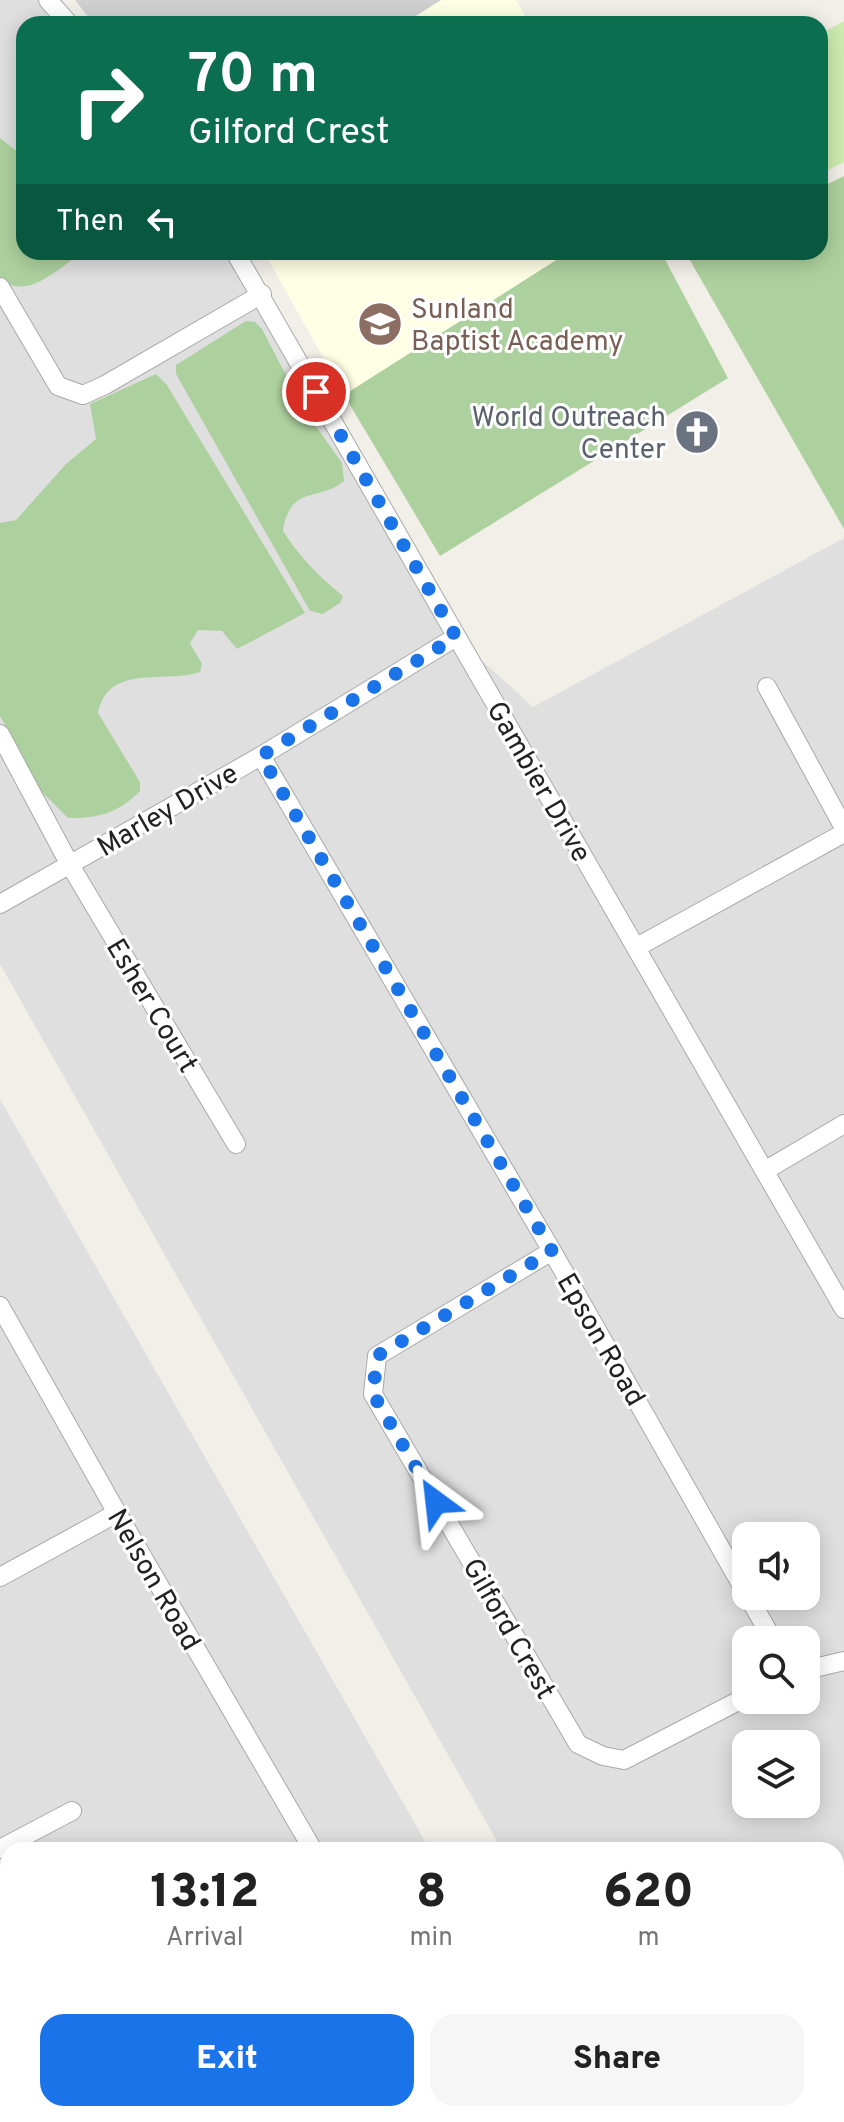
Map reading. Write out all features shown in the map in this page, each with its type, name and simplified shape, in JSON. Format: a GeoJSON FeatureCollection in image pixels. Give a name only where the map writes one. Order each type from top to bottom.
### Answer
{"type":"FeatureCollection","features":[{"type":"Feature","properties":{"kind":"street"},"geometry":{"type":"LineString","coordinates":[[48,0],[62,16]]}},
{"type":"Feature","properties":{"kind":"street","name":"Gambier Drive"},"geometry":{"type":"LineString","coordinates":[[240,260],[844,1309]]}},
{"type":"Feature","properties":{"kind":"street"},"geometry":{"type":"LineString","coordinates":[[0,287],[58,386],[83,395],[262,294]]}},
{"type":"Feature","properties":{"kind":"street","name":"Marley Drive"},"geometry":{"type":"LineString","coordinates":[[0,904],[261,756],[456,637]]}},
{"type":"Feature","properties":{"kind":"street"},"geometry":{"type":"LineString","coordinates":[[637,947],[844,830],[767,687]]}},
{"type":"Feature","properties":{"kind":"street","name":"Esher Court"},"geometry":{"type":"LineString","coordinates":[[0,734],[70,865],[236,1144]]}},
{"type":"Feature","properties":{"kind":"street","name":"Epson Road"},"geometry":{"type":"LineString","coordinates":[[261,756],[552,1251],[732,1568]]}},
{"type":"Feature","properties":{"kind":"street"},"geometry":{"type":"LineString","coordinates":[[766,1170],[844,1124]]}},
{"type":"Feature","properties":{"kind":"street","name":"Gilford Crest"},"geometry":{"type":"LineString","coordinates":[[552,1251],[377,1356],[373,1394],[578,1744],[603,1756],[624,1760],[732,1704]]}},
{"type":"Feature","properties":{"kind":"street","name":"Nelson Road"},"geometry":{"type":"LineString","coordinates":[[0,1306],[308,1842]]}},
{"type":"Feature","properties":{"kind":"street"},"geometry":{"type":"LineString","coordinates":[[0,1577],[117,1513]]}},
{"type":"Feature","properties":{"kind":"street"},"geometry":{"type":"LineString","coordinates":[[820,1667],[844,1661]]}},
{"type":"Feature","properties":{"kind":"street"},"geometry":{"type":"LineString","coordinates":[[13,1842],[72,1811]]}},
{"type":"Feature","properties":{"kind":"shaded area"},"geometry":{"type":"Polygon","coordinates":[[[0,0],[48,0],[62,16],[16,16],[16,260],[240,260],[456,637],[533,707],[844,538],[844,1842],[497,1842],[0,964],[0,0]]]}},
{"type":"Feature","properties":{"kind":"shaded area"},"geometry":{"type":"Polygon","coordinates":[[[75,0],[441,0],[416,16],[88,16],[75,0]]]}},
{"type":"Feature","properties":{"kind":"shaded area"},"geometry":{"type":"Polygon","coordinates":[[[441,0],[516,0],[525,16],[416,16],[441,0]]]}},
{"type":"Feature","properties":{"kind":"shaded area","name":"Sunland Baptist Academy"},"geometry":{"type":"Polygon","coordinates":[[[268,260],[556,260],[344,395],[268,260]]]}},
{"type":"Feature","properties":{"kind":"shaded area"},"geometry":{"type":"Polygon","coordinates":[[[0,1099],[425,1842],[0,1842],[0,1099]]]}},
{"type":"Feature","properties":{"kind":"green space"},"geometry":{"type":"Polygon","coordinates":[[[844,21],[844,162],[828,170],[828,30],[844,21]]]}},
{"type":"Feature","properties":{"kind":"green space"},"geometry":{"type":"Polygon","coordinates":[[[0,138],[16,151],[16,260],[72,260],[33,284],[12,286],[0,281],[0,138]]]}},
{"type":"Feature","properties":{"kind":"green space"},"geometry":{"type":"Polygon","coordinates":[[[844,176],[844,529],[690,260],[828,260],[828,184],[844,176]]]}},
{"type":"Feature","properties":{"kind":"green space"},"geometry":{"type":"Polygon","coordinates":[[[556,260],[665,260],[728,378],[440,556],[344,395],[556,260]]]}},
{"type":"Feature","properties":{"kind":"green space"},"geometry":{"type":"Polygon","coordinates":[[[246,321],[255,322],[262,329],[303,408],[342,463],[344,481],[299,500],[292,506],[283,531],[310,566],[343,596],[340,603],[323,614],[310,611],[176,374],[176,365],[246,321]]]}},
{"type":"Feature","properties":{"kind":"green space"},"geometry":{"type":"Polygon","coordinates":[[[156,374],[167,385],[305,613],[237,649],[222,631],[198,630],[190,643],[202,664],[200,672],[139,678],[113,687],[104,697],[98,713],[140,782],[140,791],[108,813],[68,818],[41,791],[0,716],[0,523],[16,520],[66,464],[96,439],[90,404],[156,374]]]}},
{"type":"Feature","properties":{"kind":"place","name":"Sunland Baptist Academy"},"geometry":{"type":"Point","coordinates":[380,324]}},
{"type":"Feature","properties":{"kind":"place","name":"World Outreach Center"},"geometry":{"type":"Point","coordinates":[697,432]}},
{"type":"Feature","properties":{"kind":"route"},"geometry":{"type":"LineString","coordinates":[[316,392],[456,637],[261,756],[552,1251],[377,1356],[373,1394],[436,1502]]}}]}
